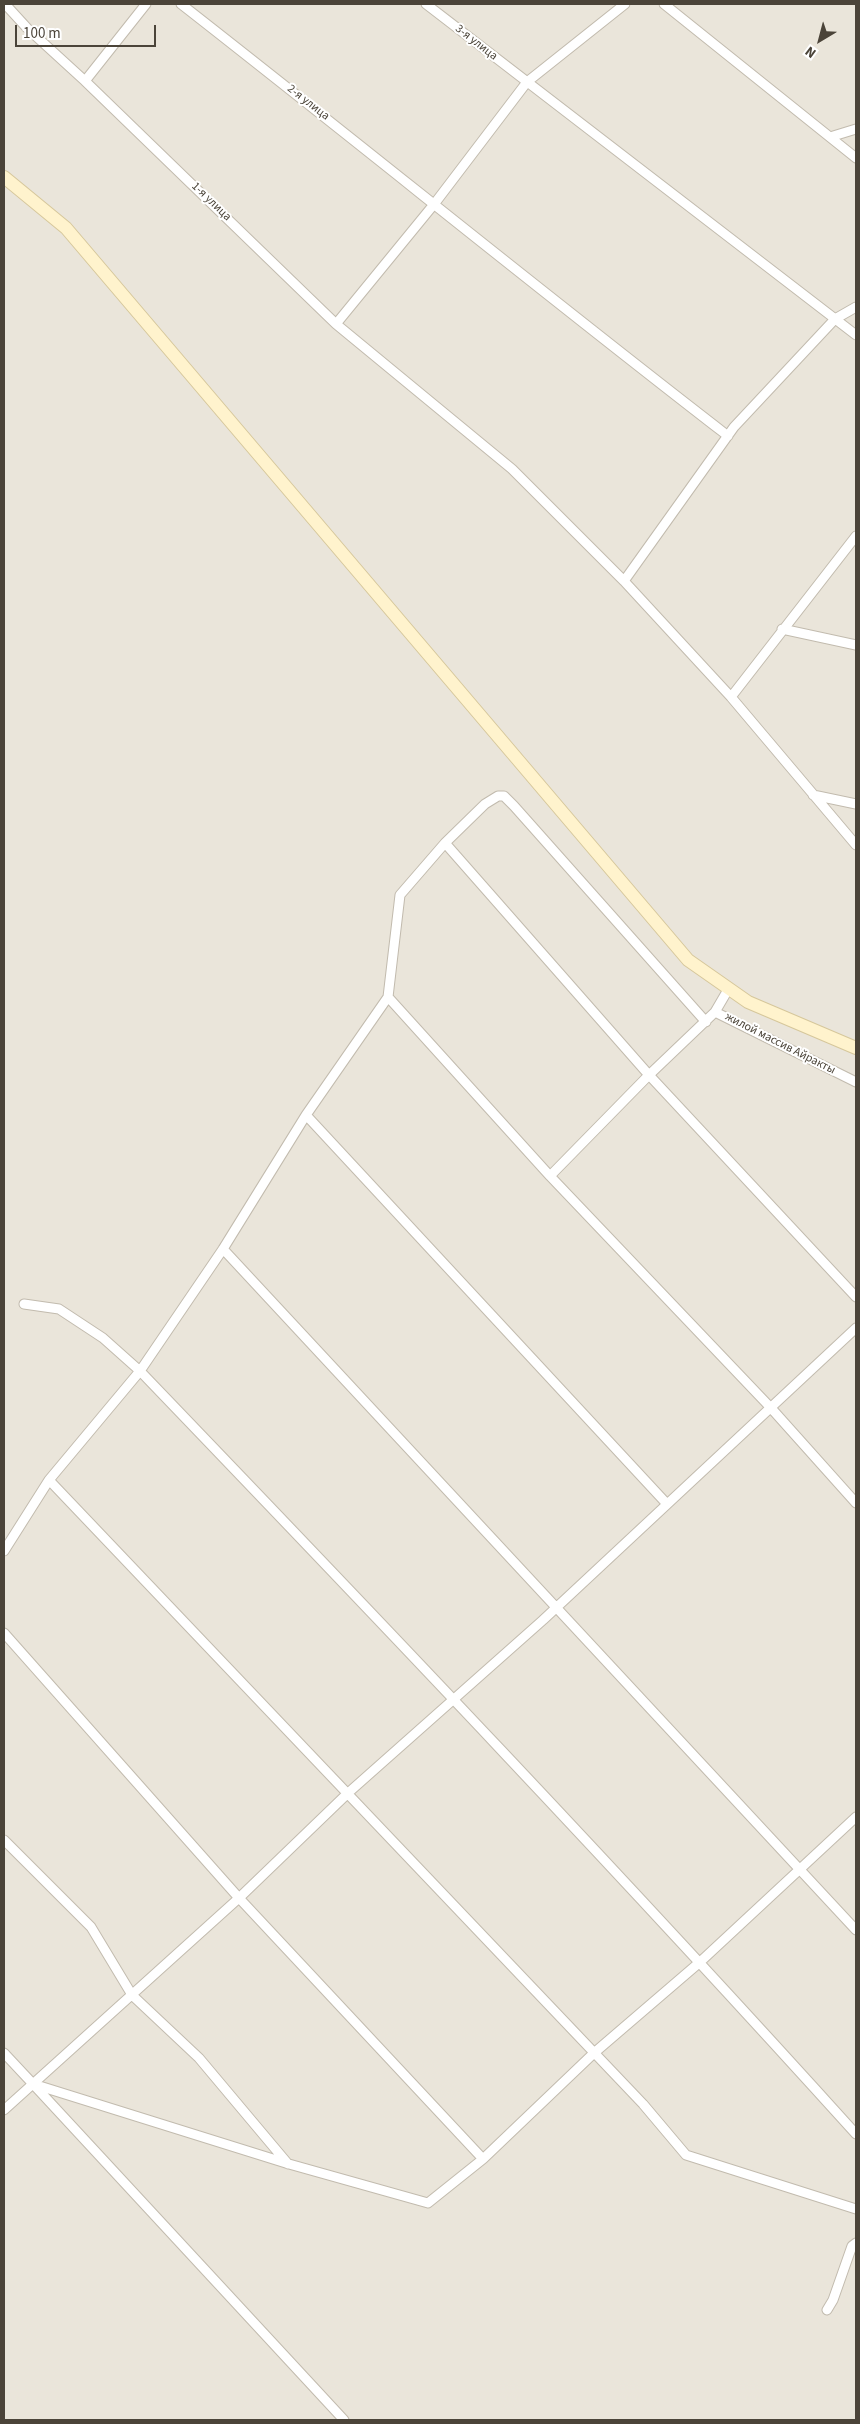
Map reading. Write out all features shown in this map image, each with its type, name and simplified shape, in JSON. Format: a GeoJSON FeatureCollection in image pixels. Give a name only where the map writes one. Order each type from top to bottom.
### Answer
{"type":"FeatureCollection","features":[{"type":"Feature","properties":{"kind":"main road"},"geometry":{"type":"LineString","coordinates":[[4,177],[66,228],[688,960],[748,1002],[856,1048]]}},
{"type":"Feature","properties":{"kind":"street","name":"1-я улица"},"geometry":{"type":"LineString","coordinates":[[5,4],[27,28],[85,81],[336,324],[512,469],[624,581],[732,697],[856,845]]}},
{"type":"Feature","properties":{"kind":"street"},"geometry":{"type":"LineString","coordinates":[[85,81],[146,4]]}},
{"type":"Feature","properties":{"kind":"street","name":"2-я улица"},"geometry":{"type":"LineString","coordinates":[[181,4],[435,203],[534,286],[728,436]]}},
{"type":"Feature","properties":{"kind":"street","name":"3-я улица"},"geometry":{"type":"LineString","coordinates":[[426,4],[856,335]]}},
{"type":"Feature","properties":{"kind":"street"},"geometry":{"type":"LineString","coordinates":[[336,324],[435,203],[527,82],[625,4]]}},
{"type":"Feature","properties":{"kind":"street"},"geometry":{"type":"LineString","coordinates":[[664,4],[856,158]]}},
{"type":"Feature","properties":{"kind":"street"},"geometry":{"type":"LineString","coordinates":[[830,137],[856,130]]}},
{"type":"Feature","properties":{"kind":"street"},"geometry":{"type":"LineString","coordinates":[[624,581],[728,436],[834,319],[856,307]]}},
{"type":"Feature","properties":{"kind":"street"},"geometry":{"type":"LineString","coordinates":[[732,697],[856,536]]}},
{"type":"Feature","properties":{"kind":"street"},"geometry":{"type":"LineString","coordinates":[[782,630],[856,645]]}},
{"type":"Feature","properties":{"kind":"street"},"geometry":{"type":"LineString","coordinates":[[814,795],[856,804]]}},
{"type":"Feature","properties":{"kind":"street"},"geometry":{"type":"LineString","coordinates":[[4,1551],[49,1480],[140,1371],[223,1249],[306,1114],[388,997],[400,895],[444,843],[485,804],[498,796],[504,796],[706,1022]]}},
{"type":"Feature","properties":{"kind":"street"},"geometry":{"type":"LineString","coordinates":[[444,843],[649,1075],[856,1297]]}},
{"type":"Feature","properties":{"kind":"street"},"geometry":{"type":"LineString","coordinates":[[715,1012],[729,988]]}},
{"type":"Feature","properties":{"kind":"street"},"geometry":{"type":"LineString","coordinates":[[388,997],[550,1176],[771,1408],[856,1503]]}},
{"type":"Feature","properties":{"kind":"street","name":"жилой массив Айракты"},"geometry":{"type":"LineString","coordinates":[[550,1176],[649,1075],[715,1012],[856,1082]]}},
{"type":"Feature","properties":{"kind":"street"},"geometry":{"type":"LineString","coordinates":[[306,1114],[667,1504]]}},
{"type":"Feature","properties":{"kind":"street"},"geometry":{"type":"LineString","coordinates":[[223,1249],[556,1608],[801,1868],[856,1930]]}},
{"type":"Feature","properties":{"kind":"street"},"geometry":{"type":"LineString","coordinates":[[24,1304],[59,1309],[103,1338],[140,1371],[455,1700],[700,1962],[856,2134]]}},
{"type":"Feature","properties":{"kind":"street"},"geometry":{"type":"LineString","coordinates":[[4,2110],[239,1898],[348,1793],[455,1700],[556,1608],[856,1328]]}},
{"type":"Feature","properties":{"kind":"street"},"geometry":{"type":"LineString","coordinates":[[49,1480],[643,2104],[686,2155],[856,2209]]}},
{"type":"Feature","properties":{"kind":"street"},"geometry":{"type":"LineString","coordinates":[[4,1633],[239,1898],[482,2159]]}},
{"type":"Feature","properties":{"kind":"street"},"geometry":{"type":"LineString","coordinates":[[33,2084],[289,2164],[428,2203],[482,2159],[594,2053],[700,1962],[856,1817]]}},
{"type":"Feature","properties":{"kind":"street"},"geometry":{"type":"LineString","coordinates":[[4,1840],[92,1927],[132,1996],[199,2058],[289,2164]]}},
{"type":"Feature","properties":{"kind":"street"},"geometry":{"type":"LineString","coordinates":[[4,2053],[344,2420]]}},
{"type":"Feature","properties":{"kind":"street"},"geometry":{"type":"LineString","coordinates":[[827,2310],[833,2300],[852,2246],[856,2243]]}},
{"type":"Feature","properties":{"kind":"shaded area"},"geometry":{"type":"Polygon","coordinates":[[[4,4],[856,4],[856,2420],[4,2420],[4,4]]]}}]}
